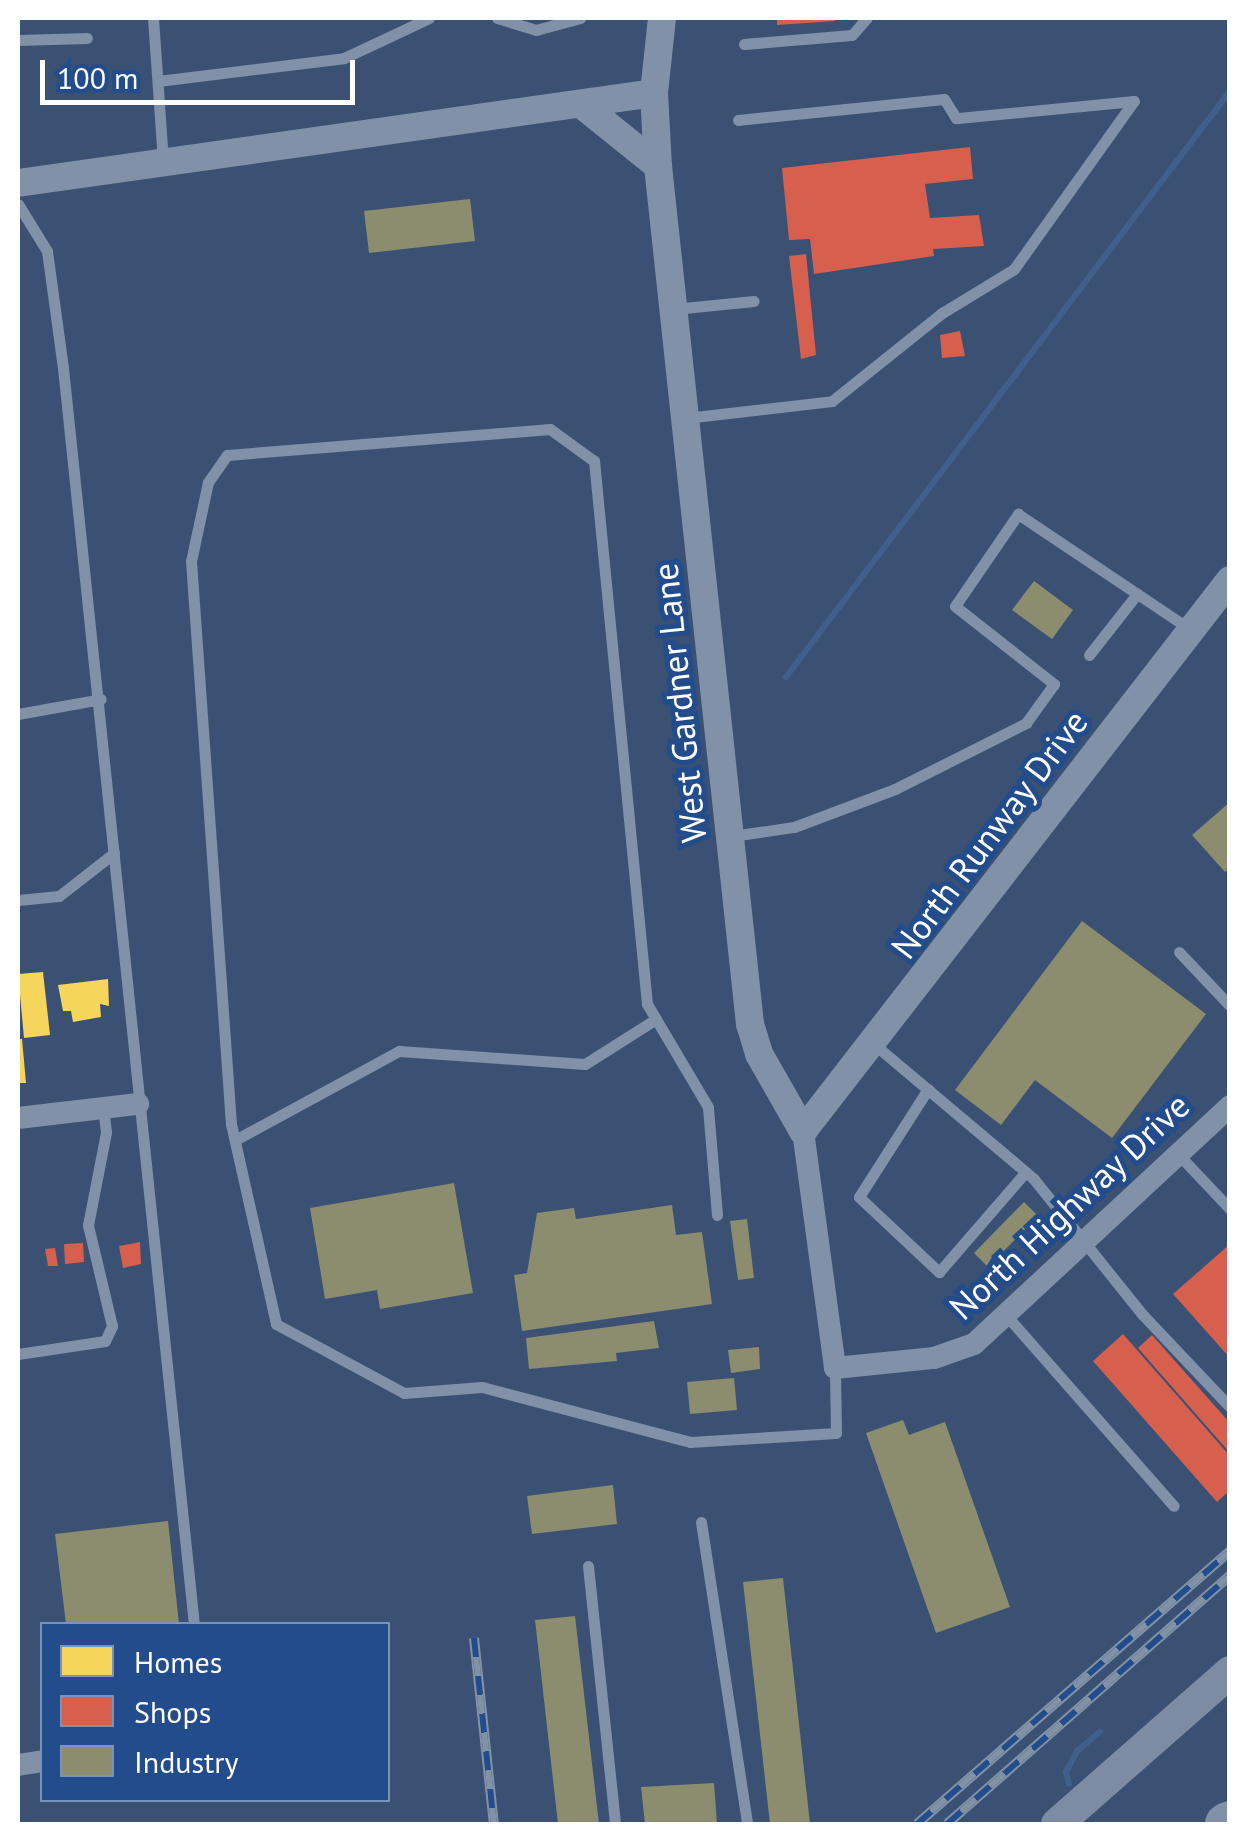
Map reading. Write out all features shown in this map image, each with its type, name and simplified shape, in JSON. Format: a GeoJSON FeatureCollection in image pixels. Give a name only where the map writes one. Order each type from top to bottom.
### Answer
{"type":"FeatureCollection","features":[{"type":"Feature","properties":{"kind":"main road"},"geometry":{"type":"LineString","coordinates":[[1057,1824],[1230,1672]]}},
{"type":"Feature","properties":{"kind":"street","name":"West Gardner Lane"},"geometry":{"type":"LineString","coordinates":[[662,18],[654,93],[658,166],[750,1024],[759,1054],[803,1131],[835,1368]]}},
{"type":"Feature","properties":{"kind":"street"},"geometry":{"type":"LineString","coordinates":[[18,183],[654,93]]}},
{"type":"Feature","properties":{"kind":"street"},"geometry":{"type":"LineString","coordinates":[[581,104],[658,166]]}},
{"type":"Feature","properties":{"kind":"street","name":"North Runway Drive"},"geometry":{"type":"LineString","coordinates":[[803,1131],[875,1045],[1230,580]]}},
{"type":"Feature","properties":{"kind":"street"},"geometry":{"type":"LineString","coordinates":[[18,1118],[138,1104]]}},
{"type":"Feature","properties":{"kind":"street","name":"North Highway Drive"},"geometry":{"type":"LineString","coordinates":[[835,1368],[957,1354],[1006,1315],[1230,1106]]}},
{"type":"Feature","properties":{"kind":"lane"},"geometry":{"type":"LineString","coordinates":[[153,18],[164,162]]}},
{"type":"Feature","properties":{"kind":"lane"},"geometry":{"type":"LineString","coordinates":[[158,81],[344,58],[429,18]]}},
{"type":"Feature","properties":{"kind":"lane"},"geometry":{"type":"LineString","coordinates":[[497,18],[536,30],[580,18]]}},
{"type":"Feature","properties":{"kind":"lane"},"geometry":{"type":"LineString","coordinates":[[744,44],[852,35],[867,18]]}},
{"type":"Feature","properties":{"kind":"lane"},"geometry":{"type":"LineString","coordinates":[[18,40],[87,38]]}},
{"type":"Feature","properties":{"kind":"lane"},"geometry":{"type":"LineString","coordinates":[[686,418],[832,401],[942,313],[1014,269],[1134,101],[956,118],[944,99],[738,120]]}},
{"type":"Feature","properties":{"kind":"lane"},"geometry":{"type":"LineString","coordinates":[[18,204],[47,251],[101,699],[138,1104],[194,1622]]}},
{"type":"Feature","properties":{"kind":"lane"},"geometry":{"type":"LineString","coordinates":[[671,310],[754,301]]}},
{"type":"Feature","properties":{"kind":"lane"},"geometry":{"type":"LineString","coordinates":[[717,1215],[708,1107],[647,1004],[594,461],[550,428],[227,455],[208,482],[191,561],[235,1140],[276,1324],[404,1393],[482,1386],[690,1442],[836,1433],[835,1368]]}},
{"type":"Feature","properties":{"kind":"lane"},"geometry":{"type":"LineString","coordinates":[[732,836],[794,827],[895,790],[1026,723],[1054,684],[955,606],[1018,514],[1191,630]]}},
{"type":"Feature","properties":{"kind":"lane"},"geometry":{"type":"LineString","coordinates":[[1089,655],[1136,594]]}},
{"type":"Feature","properties":{"kind":"lane"},"geometry":{"type":"LineString","coordinates":[[18,714],[101,699]]}},
{"type":"Feature","properties":{"kind":"lane"},"geometry":{"type":"LineString","coordinates":[[18,900],[59,896],[114,853]]}},
{"type":"Feature","properties":{"kind":"lane"},"geometry":{"type":"LineString","coordinates":[[1180,952],[1230,1006]]}},
{"type":"Feature","properties":{"kind":"lane"},"geometry":{"type":"LineString","coordinates":[[235,1140],[399,1052],[585,1064],[656,1019]]}},
{"type":"Feature","properties":{"kind":"lane"},"geometry":{"type":"LineString","coordinates":[[875,1045],[1024,1174],[1230,1407]]}},
{"type":"Feature","properties":{"kind":"lane"},"geometry":{"type":"LineString","coordinates":[[922,1085],[859,1197],[939,1272],[1024,1174]]}},
{"type":"Feature","properties":{"kind":"lane"},"geometry":{"type":"LineString","coordinates":[[18,1354],[105,1341],[112,1326],[88,1225],[106,1132],[104,1108]]}},
{"type":"Feature","properties":{"kind":"lane"},"geometry":{"type":"LineString","coordinates":[[1178,1154],[1230,1209]]}},
{"type":"Feature","properties":{"kind":"lane"},"geometry":{"type":"LineString","coordinates":[[1006,1315],[1174,1506]]}},
{"type":"Feature","properties":{"kind":"lane"},"geometry":{"type":"LineString","coordinates":[[701,1522],[747,1824]]}},
{"type":"Feature","properties":{"kind":"lane"},"geometry":{"type":"LineString","coordinates":[[588,1566],[615,1824]]}},
{"type":"Feature","properties":{"kind":"building: Homes"},"geometry":{"type":"Polygon","coordinates":[[[43,972],[50,1035],[24,1038],[18,974],[43,972]]]}},
{"type":"Feature","properties":{"kind":"building: Homes"},"geometry":{"type":"Polygon","coordinates":[[[108,979],[109,1006],[100,1004],[101,1017],[73,1022],[71,1011],[63,1011],[58,985],[108,979]]]}},
{"type":"Feature","properties":{"kind":"building: Homes"},"geometry":{"type":"Polygon","coordinates":[[[18,1039],[22,1039],[26,1083],[18,1083],[18,1039]]]}},
{"type":"Feature","properties":{"kind":"building: Shops"},"geometry":{"type":"Polygon","coordinates":[[[777,18],[835,18],[835,21],[777,25],[777,18]]]}},
{"type":"Feature","properties":{"kind":"building: Shops"},"geometry":{"type":"Polygon","coordinates":[[[970,147],[973,179],[925,184],[930,218],[979,215],[984,246],[933,249],[934,256],[814,274],[810,239],[789,240],[782,168],[970,147]]]}},
{"type":"Feature","properties":{"kind":"building: Shops"},"geometry":{"type":"Polygon","coordinates":[[[806,254],[816,355],[801,359],[789,256],[806,254]]]}},
{"type":"Feature","properties":{"kind":"building: Shops"},"geometry":{"type":"Polygon","coordinates":[[[960,331],[965,356],[942,358],[940,335],[960,331]]]}},
{"type":"Feature","properties":{"kind":"building: Shops"},"geometry":{"type":"Polygon","coordinates":[[[140,1242],[141,1264],[123,1268],[119,1246],[140,1242]]]}},
{"type":"Feature","properties":{"kind":"building: Shops"},"geometry":{"type":"Polygon","coordinates":[[[83,1243],[84,1262],[65,1264],[64,1244],[83,1243]]]}},
{"type":"Feature","properties":{"kind":"building: Shops"},"geometry":{"type":"Polygon","coordinates":[[[1230,1244],[1230,1358],[1173,1294],[1230,1244]]]}},
{"type":"Feature","properties":{"kind":"building: Shops"},"geometry":{"type":"Polygon","coordinates":[[[55,1248],[58,1266],[48,1266],[45,1249],[55,1248]]]}},
{"type":"Feature","properties":{"kind":"building: Shops"},"geometry":{"type":"Polygon","coordinates":[[[1123,1334],[1230,1456],[1230,1490],[1217,1502],[1093,1361],[1123,1334]]]}},
{"type":"Feature","properties":{"kind":"building: Shops"},"geometry":{"type":"Polygon","coordinates":[[[1152,1335],[1230,1423],[1230,1453],[1138,1348],[1152,1335]]]}},
{"type":"Feature","properties":{"kind":"building: Industry"},"geometry":{"type":"Polygon","coordinates":[[[470,199],[475,241],[369,253],[364,211],[470,199]]]}},
{"type":"Feature","properties":{"kind":"building: Industry"},"geometry":{"type":"Polygon","coordinates":[[[1034,581],[1073,610],[1052,639],[1012,610],[1034,581]]]}},
{"type":"Feature","properties":{"kind":"building: Industry"},"geometry":{"type":"Polygon","coordinates":[[[1230,802],[1230,868],[1225,872],[1192,835],[1230,802]]]}},
{"type":"Feature","properties":{"kind":"building: Industry"},"geometry":{"type":"Polygon","coordinates":[[[1082,921],[1206,1014],[1112,1138],[1035,1080],[1001,1125],[955,1090],[1082,921]]]}},
{"type":"Feature","properties":{"kind":"building: Industry"},"geometry":{"type":"Polygon","coordinates":[[[454,1183],[473,1293],[380,1309],[377,1290],[325,1299],[310,1208],[454,1183]]]}},
{"type":"Feature","properties":{"kind":"building: Industry"},"geometry":{"type":"Polygon","coordinates":[[[1024,1202],[1038,1216],[988,1267],[974,1253],[1024,1202]]]}},
{"type":"Feature","properties":{"kind":"building: Industry"},"geometry":{"type":"Polygon","coordinates":[[[672,1205],[676,1235],[702,1232],[712,1304],[522,1331],[514,1275],[527,1273],[537,1213],[574,1208],[576,1219],[672,1205]]]}},
{"type":"Feature","properties":{"kind":"building: Industry"},"geometry":{"type":"Polygon","coordinates":[[[747,1219],[754,1278],[738,1280],[730,1221],[747,1219]]]}},
{"type":"Feature","properties":{"kind":"building: Industry"},"geometry":{"type":"Polygon","coordinates":[[[654,1321],[659,1348],[616,1353],[617,1361],[529,1369],[526,1338],[654,1321]]]}},
{"type":"Feature","properties":{"kind":"building: Industry"},"geometry":{"type":"Polygon","coordinates":[[[759,1347],[760,1369],[731,1373],[728,1350],[759,1347]]]}},
{"type":"Feature","properties":{"kind":"building: Industry"},"geometry":{"type":"Polygon","coordinates":[[[734,1378],[737,1410],[690,1414],[687,1382],[734,1378]]]}},
{"type":"Feature","properties":{"kind":"building: Industry"},"geometry":{"type":"Polygon","coordinates":[[[903,1420],[909,1435],[945,1422],[1010,1607],[936,1633],[866,1433],[903,1420]]]}},
{"type":"Feature","properties":{"kind":"building: Industry"},"geometry":{"type":"Polygon","coordinates":[[[613,1485],[617,1524],[532,1534],[527,1496],[613,1485]]]}},
{"type":"Feature","properties":{"kind":"building: Industry"},"geometry":{"type":"Polygon","coordinates":[[[168,1521],[179,1622],[66,1622],[55,1534],[168,1521]]]}},
{"type":"Feature","properties":{"kind":"building: Industry"},"geometry":{"type":"Polygon","coordinates":[[[783,1578],[810,1824],[770,1824],[743,1582],[783,1578]]]}},
{"type":"Feature","properties":{"kind":"building: Industry"},"geometry":{"type":"Polygon","coordinates":[[[575,1616],[599,1824],[558,1824],[535,1620],[575,1616]]]}},
{"type":"Feature","properties":{"kind":"building: Industry"},"geometry":{"type":"Polygon","coordinates":[[[714,1783],[717,1824],[645,1824],[641,1787],[714,1783]]]}},
{"type":"Feature","properties":{"kind":"waterway"},"geometry":{"type":"LineString","coordinates":[[786,677],[1230,91]]}},
{"type":"Feature","properties":{"kind":"waterway"},"geometry":{"type":"LineString","coordinates":[[1069,1784],[1066,1772],[1077,1751],[1100,1732]]}},
{"type":"Feature","properties":{"kind":"railway"},"geometry":{"type":"LineString","coordinates":[[917,1824],[1230,1551]]}},
{"type":"Feature","properties":{"kind":"railway"},"geometry":{"type":"LineString","coordinates":[[947,1824],[1230,1575]]}},
{"type":"Feature","properties":{"kind":"railway"},"geometry":{"type":"LineString","coordinates":[[474,1638],[494,1824]]}}]}
